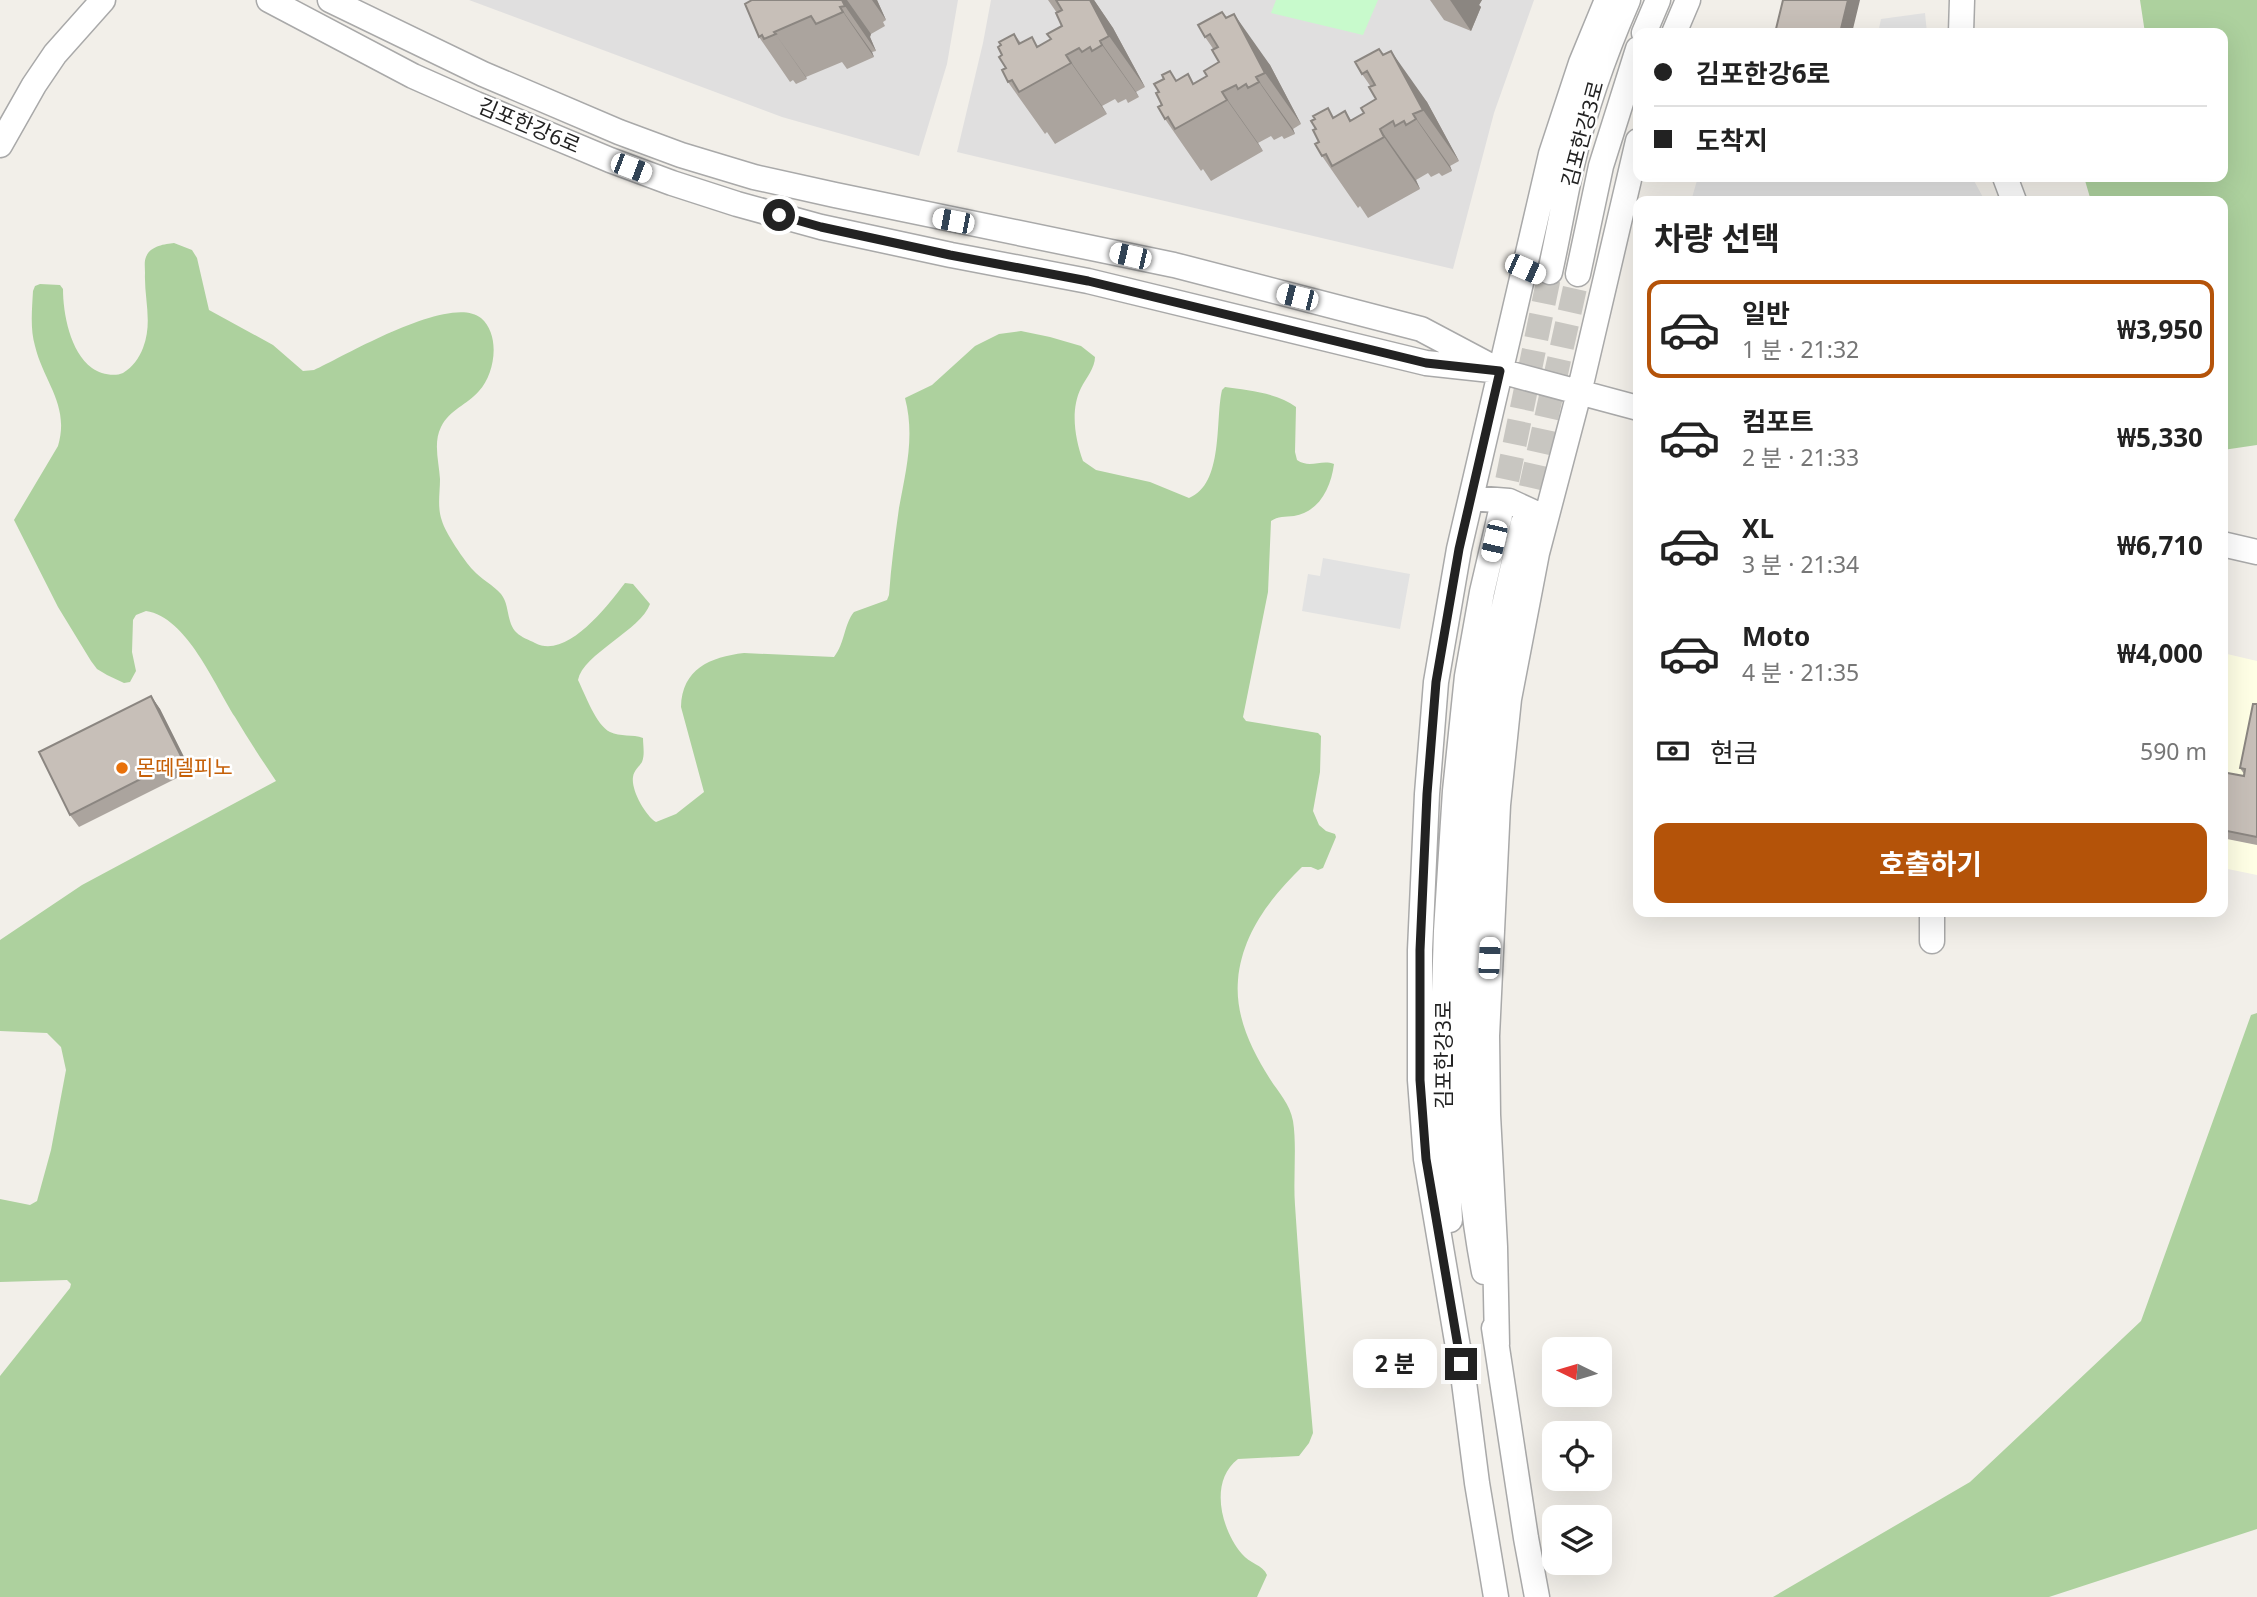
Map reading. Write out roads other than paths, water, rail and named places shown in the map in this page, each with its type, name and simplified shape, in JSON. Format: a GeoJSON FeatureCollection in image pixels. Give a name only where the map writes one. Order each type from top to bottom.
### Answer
{"type":"FeatureCollection","features":[{"type":"Feature","properties":{"kind":"street"},"geometry":{"type":"LineString","coordinates":[[0,145],[55,54],[103,0]]}},
{"type":"Feature","properties":{"kind":"street","name":"김포한강6로"},"geometry":{"type":"LineString","coordinates":[[269,0],[413,76],[476,104],[622,165],[737,204],[821,227],[1101,284],[1426,363],[1500,371],[1633,407]]}},
{"type":"Feature","properties":{"kind":"street","name":"김포한강6로"},"geometry":{"type":"LineString","coordinates":[[330,0],[482,74],[681,155],[754,177],[1174,265],[1421,329],[1500,371]]}},
{"type":"Feature","properties":{"kind":"street"},"geometry":{"type":"LineString","coordinates":[[1461,1364],[1426,1159],[1420,1080],[1420,950],[1427,794],[1436,682],[1449,600],[1471,498],[1551,154],[1581,63],[1607,0]]}},
{"type":"Feature","properties":{"kind":"street","name":"김포한강3로"},"geometry":{"type":"LineString","coordinates":[[1550,272],[1572,164],[1588,105],[1628,0]]}},
{"type":"Feature","properties":{"kind":"street"},"geometry":{"type":"LineString","coordinates":[[1646,28],[1658,0]]}},
{"type":"Feature","properties":{"kind":"street"},"geometry":{"type":"LineString","coordinates":[[1676,28],[1688,0]]}},
{"type":"Feature","properties":{"kind":"street"},"geometry":{"type":"LineString","coordinates":[[1961,28],[1962,0]]}},
{"type":"Feature","properties":{"kind":"street","name":"김포한강3로"},"geometry":{"type":"LineString","coordinates":[[1578,274],[1601,166],[1633,65]]}},
{"type":"Feature","properties":{"kind":"street"},"geometry":{"type":"LineString","coordinates":[[1523,519],[1579,393],[1633,162]]}},
{"type":"Feature","properties":{"kind":"street"},"geometry":{"type":"LineString","coordinates":[[1525,269],[1557,283],[1582,289],[1603,288]]}},
{"type":"Feature","properties":{"kind":"street"},"geometry":{"type":"LineString","coordinates":[[1471,498],[1509,501],[1523,519],[1537,553],[1509,699],[1498,805],[1487,1036],[1497,1344],[1537,1597]]}},
{"type":"Feature","properties":{"kind":"street","name":"김포한강3로"},"geometry":{"type":"LineString","coordinates":[[1496,1597],[1461,1364],[1446,1157],[1442,1053],[1455,791],[1467,676],[1482,592],[1523,519]]}},
{"type":"Feature","properties":{"kind":"street"},"geometry":{"type":"LineString","coordinates":[[2228,545],[2257,552]]}},
{"type":"Feature","properties":{"kind":"street"},"geometry":{"type":"LineString","coordinates":[[1932,917],[1932,941]]}},
{"type":"Feature","properties":{"kind":"tunnel"},"geometry":{"type":"LineString","coordinates":[[1500,515],[1550,272]]}},
{"type":"Feature","properties":{"kind":"tunnel"},"geometry":{"type":"LineString","coordinates":[[1523,523],[1578,274]]}},
{"type":"Feature","properties":{"kind":"place","name":"몬떼델피노"},"geometry":{"type":"Point","coordinates":[122,768]}}]}
